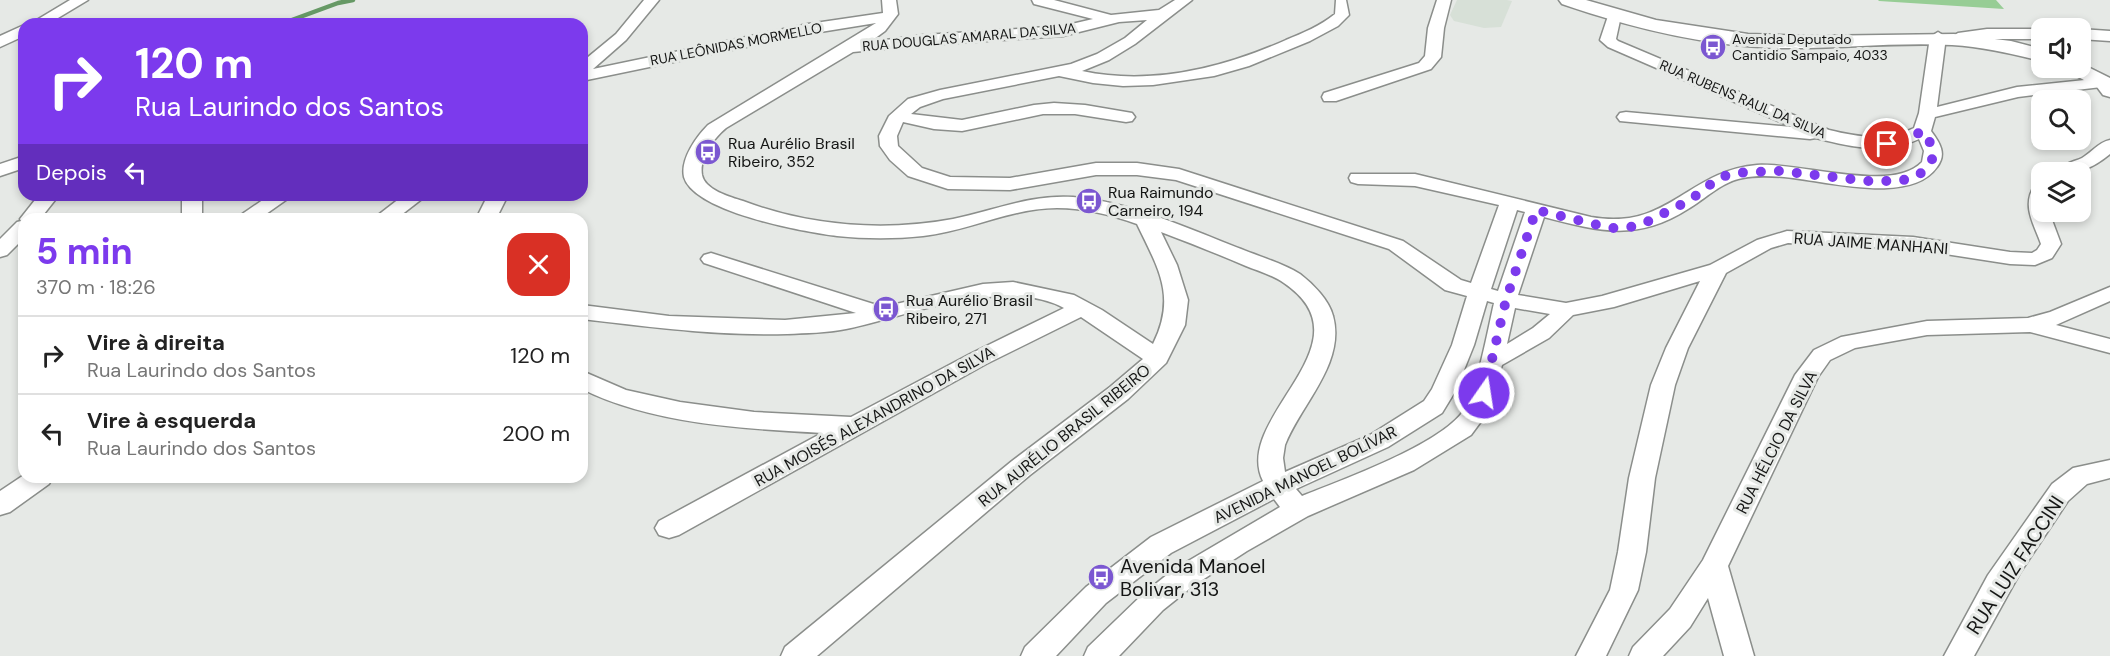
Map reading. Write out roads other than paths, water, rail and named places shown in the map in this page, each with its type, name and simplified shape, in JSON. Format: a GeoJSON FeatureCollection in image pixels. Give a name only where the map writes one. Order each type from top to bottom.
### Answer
{"type":"FeatureCollection","features":[{"type":"Feature","properties":{"kind":"main road"},"geometry":{"type":"LineString","coordinates":[[1568,0],[1614,16],[1694,33],[1744,39],[1808,42],[1958,38],[2000,44],[2031,52]]}},
{"type":"Feature","properties":{"kind":"main road"},"geometry":{"type":"LineString","coordinates":[[2091,77],[2107,87]]}},
{"type":"Feature","properties":{"kind":"street"},"geometry":{"type":"LineString","coordinates":[[47,18],[81,0]]}},
{"type":"Feature","properties":{"kind":"street"},"geometry":{"type":"LineString","coordinates":[[588,65],[621,38],[652,0]]}},
{"type":"Feature","properties":{"kind":"street"},"geometry":{"type":"LineString","coordinates":[[901,114],[914,103],[929,98],[1062,72],[1111,52],[1130,41],[1163,14],[1185,0]]}},
{"type":"Feature","properties":{"kind":"street"},"geometry":{"type":"LineString","coordinates":[[1330,97],[1352,91],[1369,98],[1390,94],[1404,88],[1400,76],[1425,66],[1433,57],[1436,28],[1444,0]]}},
{"type":"Feature","properties":{"kind":"street"},"geometry":{"type":"LineString","coordinates":[[1039,1],[1110,20]]}},
{"type":"Feature","properties":{"kind":"street"},"geometry":{"type":"LineString","coordinates":[[1062,72],[1092,78],[1140,81],[1168,79],[1224,69],[1274,52],[1332,23],[1342,15],[1341,3]]}},
{"type":"Feature","properties":{"kind":"street"},"geometry":{"type":"LineString","coordinates":[[890,9],[880,28],[740,112],[709,134],[693,169],[693,177],[700,187],[720,200],[782,221],[863,231],[929,230],[957,225],[1015,207],[1054,202],[1095,206],[1145,219],[1291,278],[1311,295],[1321,310],[1327,333],[1308,382],[1273,443],[1270,459],[1278,485],[1298,509]]}},
{"type":"Feature","properties":{"kind":"street","name":"RUA LEÔNIDAS MORMELLO"},"geometry":{"type":"LineString","coordinates":[[588,75],[890,9]]}},
{"type":"Feature","properties":{"kind":"street","name":"RUA DOUGLAS AMARAL DA SILVA"},"geometry":{"type":"LineString","coordinates":[[847,48],[924,40],[1063,31],[1110,20],[1163,14]]}},
{"type":"Feature","properties":{"kind":"street","name":"RUA RUBENS RAUL DA SILVA"},"geometry":{"type":"LineString","coordinates":[[1614,16],[1608,40],[1613,44],[1823,134],[1852,141],[1887,144],[1909,139],[1925,122],[2018,92],[2107,87]]}},
{"type":"Feature","properties":{"kind":"street"},"geometry":{"type":"LineString","coordinates":[[0,42],[18,33]]}},
{"type":"Feature","properties":{"kind":"street"},"geometry":{"type":"LineString","coordinates":[[1958,38],[1987,34],[2031,34]]}},
{"type":"Feature","properties":{"kind":"street"},"geometry":{"type":"LineString","coordinates":[[2091,35],[2110,36]]}},
{"type":"Feature","properties":{"kind":"street"},"geometry":{"type":"LineString","coordinates":[[1358,178],[1416,180],[1610,228],[1641,225],[1690,200],[1719,178],[1734,173],[1780,171],[1869,181],[1901,181],[1920,174],[1933,158],[1925,122],[1938,38]]}},
{"type":"Feature","properties":{"kind":"street"},"geometry":{"type":"LineString","coordinates":[[901,114],[938,125],[955,126],[973,125],[1044,109],[1071,108],[1126,117]]}},
{"type":"Feature","properties":{"kind":"street","name":"RUA JAIME MANHANI"},"geometry":{"type":"LineString","coordinates":[[901,114],[888,136],[889,146],[905,164],[929,178],[969,185],[1010,184],[1078,171],[1120,168],[1179,175],[1396,244],[1453,285],[1506,300],[1566,310],[1606,302],[1717,269],[1764,244],[1787,237],[1914,243],[2010,258],[2035,259],[2045,254],[2051,244],[2043,222]]}},
{"type":"Feature","properties":{"kind":"street"},"geometry":{"type":"LineString","coordinates":[[1626,117],[1797,135],[1823,134]]}},
{"type":"Feature","properties":{"kind":"street"},"geometry":{"type":"LineString","coordinates":[[2088,162],[2109,148]]}},
{"type":"Feature","properties":{"kind":"street"},"geometry":{"type":"LineString","coordinates":[[0,171],[18,164]]}},
{"type":"Feature","properties":{"kind":"street"},"geometry":{"type":"LineString","coordinates":[[0,171],[18,172]]}},
{"type":"Feature","properties":{"kind":"street"},"geometry":{"type":"LineString","coordinates":[[35,213],[45,201]]}},
{"type":"Feature","properties":{"kind":"street"},"geometry":{"type":"LineString","coordinates":[[254,213],[274,201]]}},
{"type":"Feature","properties":{"kind":"street"},"geometry":{"type":"LineString","coordinates":[[392,213],[408,201]]}},
{"type":"Feature","properties":{"kind":"street","name":"AVENIDA MANOEL BOLÍVAR"},"geometry":{"type":"LineString","coordinates":[[1036,656],[1096,595],[1161,545],[1278,485],[1379,441],[1433,407],[1444,390],[1463,345],[1510,202]]}},
{"type":"Feature","properties":{"kind":"street","name":"AVENIDA MANOEL BOLÍVAR"},"geometry":{"type":"LineString","coordinates":[[1099,656],[1153,602],[1183,578],[1237,544],[1298,509],[1405,464],[1462,429],[1476,412],[1506,300],[1536,210]]}},
{"type":"Feature","properties":{"kind":"street"},"geometry":{"type":"LineString","coordinates":[[1145,219],[1167,265],[1177,300],[1174,325],[1158,358]]}},
{"type":"Feature","properties":{"kind":"street"},"geometry":{"type":"LineString","coordinates":[[0,251],[18,232]]}},
{"type":"Feature","properties":{"kind":"street"},"geometry":{"type":"LineString","coordinates":[[711,259],[884,315]]}},
{"type":"Feature","properties":{"kind":"street"},"geometry":{"type":"LineString","coordinates":[[1592,656],[1624,590],[1632,552],[1643,469],[1663,385],[1692,315],[1717,269]]}},
{"type":"Feature","properties":{"kind":"street","name":"RUA AURÉLIO BRASIL RIBEIRO"},"geometry":{"type":"LineString","coordinates":[[588,313],[669,323],[785,327],[843,323],[983,290],[1013,288],[1047,294],[1081,308],[1158,358],[1119,393],[1021,468],[796,656]]}},
{"type":"Feature","properties":{"kind":"street","name":"RUA HÉLCIO DA SILVA"},"geometry":{"type":"LineString","coordinates":[[1644,656],[1680,618],[1714,566],[1807,375],[1822,355],[1850,342],[1908,330],[2029,325],[2058,317],[2110,293]]}},
{"type":"Feature","properties":{"kind":"street","name":"RUA MOISÉS ALEXANDRINO DA SILVA"},"geometry":{"type":"LineString","coordinates":[[669,528],[978,359],[1081,308]]}},
{"type":"Feature","properties":{"kind":"street"},"geometry":{"type":"LineString","coordinates":[[1491,361],[1540,336],[1566,310]]}},
{"type":"Feature","properties":{"kind":"street"},"geometry":{"type":"LineString","coordinates":[[2029,325],[2110,346]]}},
{"type":"Feature","properties":{"kind":"street"},"geometry":{"type":"LineString","coordinates":[[588,382],[628,399],[688,413],[748,421],[854,426]]}},
{"type":"Feature","properties":{"kind":"street","name":"RUA LUIZ FACCINI"},"geometry":{"type":"LineString","coordinates":[[1959,656],[1974,623],[2002,578],[2032,531],[2067,484],[2086,472],[2110,469]]}},
{"type":"Feature","properties":{"kind":"street"},"geometry":{"type":"LineString","coordinates":[[0,505],[31,483]]}},
{"type":"Feature","properties":{"kind":"street"},"geometry":{"type":"LineString","coordinates":[[1714,566],[1739,656]]}},
{"type":"Feature","properties":{"kind":"waterway"},"geometry":{"type":"LineString","coordinates":[[297,18],[353,0]]}},
{"type":"Feature","properties":{"kind":"place","name":"Avenida Deputado Cantidio Sampaio, 4033"},"geometry":{"type":"Point","coordinates":[1713,47]}},
{"type":"Feature","properties":{"kind":"place","name":"Rua Aurélio Brasil Ribeiro, 352"},"geometry":{"type":"Point","coordinates":[708,152]}},
{"type":"Feature","properties":{"kind":"place","name":"Rua Raimundo Carneiro, 194"},"geometry":{"type":"Point","coordinates":[1089,201]}},
{"type":"Feature","properties":{"kind":"place","name":"Rua Aurélio Brasil Ribeiro, 271"},"geometry":{"type":"Point","coordinates":[886,309]}},
{"type":"Feature","properties":{"kind":"place","name":"Avenida Manoel Bolivar, 313"},"geometry":{"type":"Point","coordinates":[1101,577]}}]}
